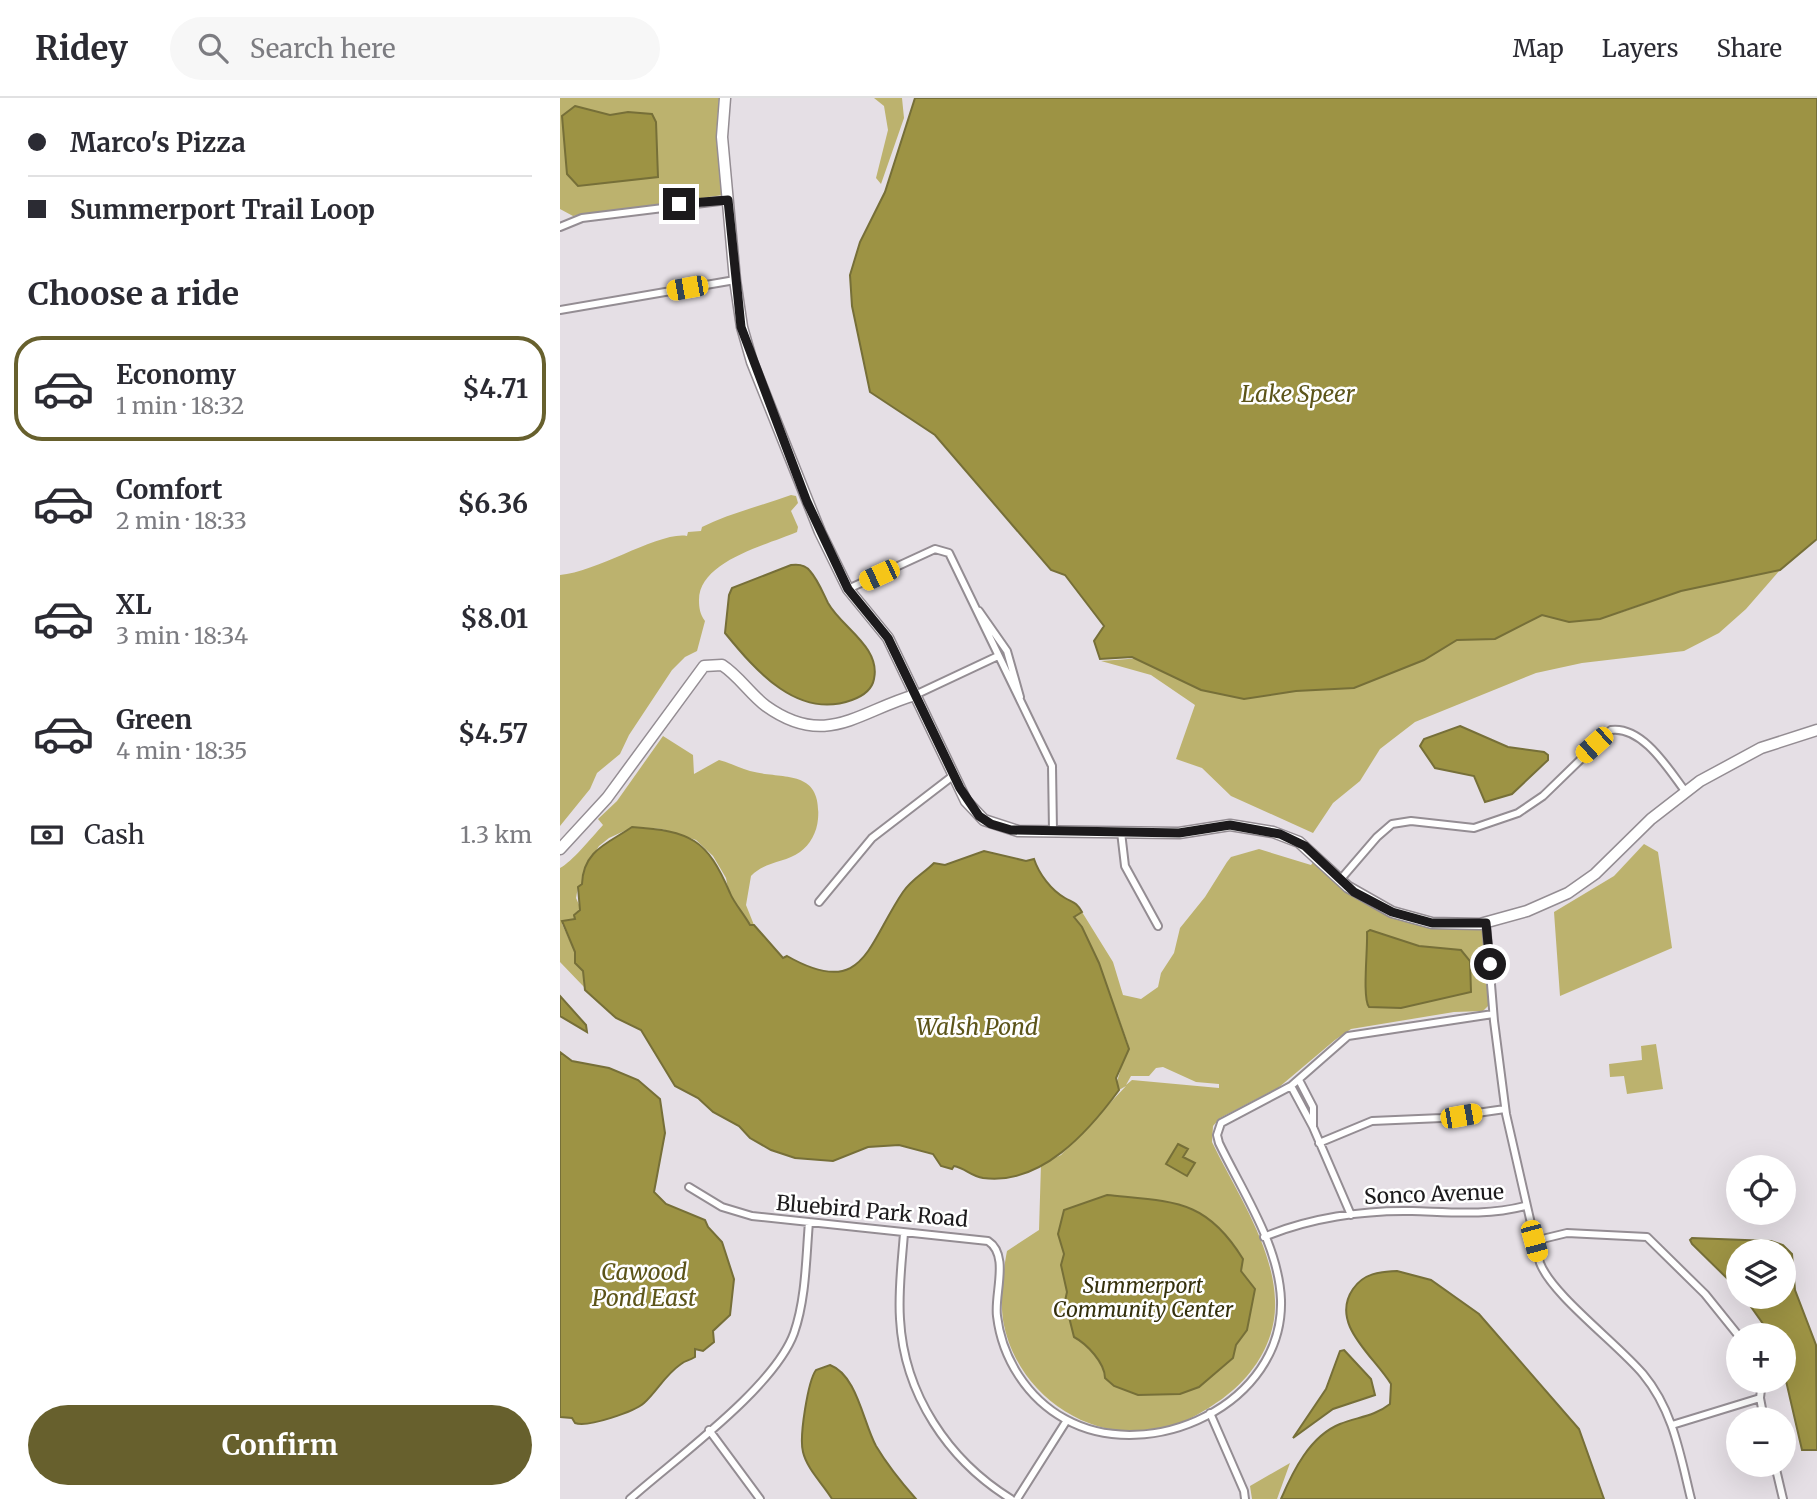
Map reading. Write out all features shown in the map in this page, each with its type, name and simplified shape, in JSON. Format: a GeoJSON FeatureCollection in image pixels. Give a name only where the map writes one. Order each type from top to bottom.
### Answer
{"type":"FeatureCollection","features":[{"type":"Feature","properties":{"kind":"street"},"geometry":{"type":"LineString","coordinates":[[725,98],[722,137],[735,280],[741,327],[752,362],[813,517],[848,589],[885,633],[970,806],[991,824],[1018,831],[1185,832],[1230,825],[1273,832],[1305,846],[1340,880],[1369,901],[1406,917],[1448,925],[1486,923],[1539,906],[1581,885],[1685,791],[1752,752],[1817,730]]}},
{"type":"Feature","properties":{"kind":"street"},"geometry":{"type":"LineString","coordinates":[[560,227],[582,218],[728,200]]}},
{"type":"Feature","properties":{"kind":"street"},"geometry":{"type":"LineString","coordinates":[[560,310],[735,280]]}},
{"type":"Feature","properties":{"kind":"street"},"geometry":{"type":"LineString","coordinates":[[848,589],[931,550],[943,549],[951,556],[1054,770],[1054,831]]}},
{"type":"Feature","properties":{"kind":"street"},"geometry":{"type":"LineString","coordinates":[[977,609],[991,624],[1007,651],[1021,700]]}},
{"type":"Feature","properties":{"kind":"street"},"geometry":{"type":"LineString","coordinates":[[560,849],[607,798],[704,666],[722,666],[768,707],[793,720],[813,724],[852,721],[998,656]]}},
{"type":"Feature","properties":{"kind":"street"},"geometry":{"type":"LineString","coordinates":[[1340,880],[1377,837],[1392,824],[1411,821],[1474,828],[1518,813],[1543,796],[1611,730],[1623,731],[1648,746],[1685,791]]}},
{"type":"Feature","properties":{"kind":"street"},"geometry":{"type":"LineString","coordinates":[[819,902],[872,838],[954,775]]}},
{"type":"Feature","properties":{"kind":"street"},"geometry":{"type":"LineString","coordinates":[[1121,832],[1125,866],[1158,926]]}},
{"type":"Feature","properties":{"kind":"street"},"geometry":{"type":"LineString","coordinates":[[1486,923],[1493,1014],[1505,1109],[1525,1206],[1546,1275],[1643,1374],[1672,1425],[1691,1499]]}},
{"type":"Feature","properties":{"kind":"street","name":"Bluebird Park Road"},"geometry":{"type":"LineString","coordinates":[[689,1187],[737,1213],[904,1233],[982,1239],[994,1245],[999,1257],[997,1317],[1006,1352],[1027,1388],[1067,1420],[1099,1432],[1139,1436],[1178,1428],[1210,1413],[1250,1382],[1263,1367],[1275,1341],[1280,1316],[1280,1288],[1275,1263],[1219,1143],[1217,1130],[1228,1118],[1291,1086],[1340,1041],[1353,1034],[1493,1014]]}},
{"type":"Feature","properties":{"kind":"street"},"geometry":{"type":"LineString","coordinates":[[1299,1080],[1312,1107],[1313,1127]]}},
{"type":"Feature","properties":{"kind":"street"},"geometry":{"type":"LineString","coordinates":[[1291,1086],[1313,1127],[1351,1215]]}},
{"type":"Feature","properties":{"kind":"street"},"geometry":{"type":"LineString","coordinates":[[1319,1143],[1372,1121],[1442,1118],[1505,1109]]}},
{"type":"Feature","properties":{"kind":"street","name":"Sonco Avenue"},"geometry":{"type":"LineString","coordinates":[[1264,1237],[1290,1227],[1351,1215],[1390,1211],[1484,1213],[1525,1206]]}},
{"type":"Feature","properties":{"kind":"street"},"geometry":{"type":"LineString","coordinates":[[630,1499],[761,1383],[786,1350],[799,1313],[809,1222]]}},
{"type":"Feature","properties":{"kind":"street"},"geometry":{"type":"LineString","coordinates":[[904,1233],[900,1317],[905,1354],[915,1387],[935,1426],[953,1450],[979,1477],[1011,1499]]}},
{"type":"Feature","properties":{"kind":"street"},"geometry":{"type":"LineString","coordinates":[[1534,1241],[1567,1233],[1647,1237],[1705,1294],[1728,1323]]}},
{"type":"Feature","properties":{"kind":"street"},"geometry":{"type":"LineString","coordinates":[[1761,1393],[1762,1407]]}},
{"type":"Feature","properties":{"kind":"street"},"geometry":{"type":"LineString","coordinates":[[1672,1425],[1760,1398]]}},
{"type":"Feature","properties":{"kind":"street"},"geometry":{"type":"LineString","coordinates":[[1210,1413],[1245,1499]]}},
{"type":"Feature","properties":{"kind":"street"},"geometry":{"type":"LineString","coordinates":[[1017,1499],[1067,1420]]}},
{"type":"Feature","properties":{"kind":"street"},"geometry":{"type":"LineString","coordinates":[[709,1430],[760,1499]]}},
{"type":"Feature","properties":{"kind":"street"},"geometry":{"type":"LineString","coordinates":[[1778,1477],[1783,1499]]}},
{"type":"Feature","properties":{"kind":"street"},"geometry":{"type":"LineString","coordinates":[[638,1492],[643,1499]]}},
{"type":"Feature","properties":{"kind":"green space"},"geometry":{"type":"Polygon","coordinates":[[[560,98],[719,98],[716,138],[723,195],[573,216],[560,209],[560,98]]]}},
{"type":"Feature","properties":{"kind":"green space"},"geometry":{"type":"Polygon","coordinates":[[[874,98],[902,98],[904,118],[881,184],[876,178],[888,130],[884,106],[874,98]]]}},
{"type":"Feature","properties":{"kind":"green space"},"geometry":{"type":"Polygon","coordinates":[[[791,495],[796,496],[798,503],[791,511],[798,527],[797,532],[737,556],[710,575],[702,586],[699,600],[705,621],[697,651],[685,657],[672,670],[629,735],[620,754],[597,773],[590,789],[560,826],[560,575],[592,567],[661,540],[687,536],[688,532],[701,531],[702,527],[723,518],[791,495]]]}},
{"type":"Feature","properties":{"kind":"green space"},"geometry":{"type":"Polygon","coordinates":[[[1780,570],[1746,609],[1719,633],[1684,651],[1582,663],[1536,673],[1415,722],[1380,749],[1360,781],[1333,803],[1313,833],[1231,796],[1202,768],[1176,759],[1195,705],[1151,675],[1101,661],[1142,658],[1244,699],[1296,691],[1424,660],[1457,640],[1495,639],[1542,615],[1562,619],[1596,619],[1691,588],[1780,570]]]}},
{"type":"Feature","properties":{"kind":"green space"},"geometry":{"type":"Polygon","coordinates":[[[663,736],[693,755],[694,774],[719,760],[750,771],[798,779],[807,784],[814,791],[818,803],[816,829],[810,842],[800,852],[762,867],[751,876],[746,905],[754,925],[750,925],[729,894],[726,878],[713,856],[696,840],[662,829],[633,827],[609,838],[599,846],[585,868],[582,884],[578,887],[576,898],[580,907],[575,919],[562,924],[575,952],[575,960],[583,971],[584,987],[560,962],[560,868],[576,855],[603,825],[598,819],[617,801],[663,736]]]}},
{"type":"Feature","properties":{"kind":"green space"},"geometry":{"type":"Polygon","coordinates":[[[1644,844],[1658,852],[1672,948],[1560,996],[1554,912],[1614,876],[1644,844]]]}},
{"type":"Feature","properties":{"kind":"green space","name":"Summerport Community Center"},"geometry":{"type":"Polygon","coordinates":[[[1259,849],[1311,865],[1315,860],[1351,891],[1388,914],[1429,926],[1478,928],[1483,931],[1489,1005],[1483,1011],[1454,1012],[1351,1029],[1278,1088],[1220,1118],[1213,1126],[1212,1142],[1260,1238],[1273,1279],[1275,1315],[1268,1343],[1253,1368],[1234,1390],[1197,1415],[1170,1426],[1142,1431],[1114,1430],[1088,1423],[1063,1410],[1042,1393],[1024,1372],[1011,1347],[1002,1312],[1002,1285],[1007,1251],[1039,1230],[1041,1164],[1061,1155],[1126,1086],[1119,1090],[1116,1085],[1128,1044],[1099,963],[1073,916],[1082,912],[1113,962],[1123,995],[1141,999],[1158,987],[1161,973],[1174,953],[1180,928],[1205,897],[1231,857],[1259,849]],[[1163,1067],[1156,1068],[1149,1076],[1131,1076],[1126,1085],[1132,1080],[1219,1088],[1219,1084],[1196,1082],[1163,1067]]]}},
{"type":"Feature","properties":{"kind":"green space"},"geometry":{"type":"Polygon","coordinates":[[[1656,1044],[1663,1089],[1627,1094],[1624,1076],[1610,1077],[1609,1064],[1642,1060],[1641,1046],[1656,1044]]]}},
{"type":"Feature","properties":{"kind":"green space"},"geometry":{"type":"Polygon","coordinates":[[[1290,1463],[1277,1499],[1252,1499],[1250,1486],[1290,1463]]]}},
{"type":"Feature","properties":{"kind":"water","name":"Lake Speer"},"geometry":{"type":"Polygon","coordinates":[[[915,98],[1817,98],[1817,539],[1780,570],[1681,591],[1600,619],[1569,622],[1542,615],[1495,639],[1457,640],[1424,660],[1354,688],[1296,691],[1244,699],[1201,690],[1132,657],[1100,659],[1094,641],[1104,626],[1065,575],[1051,570],[935,435],[870,392],[852,306],[850,275],[860,242],[885,192],[915,98]]]}},
{"type":"Feature","properties":{"kind":"water"},"geometry":{"type":"Polygon","coordinates":[[[575,106],[610,115],[628,112],[652,114],[656,122],[658,177],[578,186],[567,174],[562,116],[575,106]]]}},
{"type":"Feature","properties":{"kind":"water"},"geometry":{"type":"Polygon","coordinates":[[[791,565],[801,565],[808,569],[834,612],[872,657],[875,668],[873,683],[860,697],[832,704],[796,698],[765,676],[725,633],[732,588],[791,565]]]}},
{"type":"Feature","properties":{"kind":"water"},"geometry":{"type":"Polygon","coordinates":[[[1460,726],[1508,747],[1544,752],[1548,755],[1548,760],[1512,794],[1485,802],[1474,776],[1435,768],[1420,746],[1424,739],[1460,726]]]}},
{"type":"Feature","properties":{"kind":"water","name":"Walsh Pond"},"geometry":{"type":"Polygon","coordinates":[[[632,827],[669,831],[694,841],[713,860],[750,925],[754,925],[783,958],[787,956],[813,968],[833,972],[848,969],[860,960],[871,947],[903,892],[934,863],[945,865],[984,851],[1026,861],[1034,859],[1050,886],[1076,904],[1082,912],[1074,917],[1082,927],[1099,963],[1129,1049],[1116,1078],[1119,1090],[1093,1122],[1062,1152],[1024,1173],[1004,1178],[983,1178],[958,1167],[954,1166],[952,1169],[941,1166],[933,1154],[899,1145],[868,1147],[833,1161],[795,1158],[771,1150],[750,1138],[739,1126],[713,1112],[698,1098],[675,1086],[641,1030],[616,1018],[585,990],[583,971],[575,963],[575,952],[562,921],[575,919],[574,915],[580,910],[578,887],[582,884],[583,872],[592,855],[632,827]]]}},
{"type":"Feature","properties":{"kind":"water"},"geometry":{"type":"Polygon","coordinates":[[[1370,930],[1419,946],[1461,950],[1470,961],[1471,992],[1401,1008],[1369,1007],[1366,984],[1367,932],[1370,930]]]}},
{"type":"Feature","properties":{"kind":"water"},"geometry":{"type":"Polygon","coordinates":[[[560,996],[586,1025],[587,1032],[560,1016],[560,996]]]}},
{"type":"Feature","properties":{"kind":"water","name":"Cawood Pond East"},"geometry":{"type":"Polygon","coordinates":[[[560,1052],[572,1061],[609,1068],[638,1080],[660,1099],[665,1133],[654,1192],[666,1204],[705,1220],[722,1242],[734,1279],[730,1315],[713,1331],[714,1342],[703,1351],[695,1349],[695,1357],[675,1368],[644,1403],[611,1418],[581,1424],[575,1423],[572,1418],[560,1417],[560,1052]]]}},
{"type":"Feature","properties":{"kind":"water"},"geometry":{"type":"Polygon","coordinates":[[[1178,1144],[1188,1149],[1183,1157],[1195,1163],[1187,1176],[1166,1164],[1178,1144]]]}},
{"type":"Feature","properties":{"kind":"water"},"geometry":{"type":"Polygon","coordinates":[[[1107,1195],[1170,1203],[1202,1214],[1229,1239],[1243,1259],[1241,1271],[1255,1289],[1247,1330],[1236,1345],[1233,1358],[1199,1387],[1180,1394],[1138,1395],[1114,1386],[1105,1378],[1102,1366],[1094,1354],[1074,1337],[1065,1301],[1067,1292],[1061,1265],[1064,1254],[1058,1234],[1064,1210],[1107,1195]]]}},
{"type":"Feature","properties":{"kind":"water"},"geometry":{"type":"Polygon","coordinates":[[[1726,1239],[1726,1277],[1692,1244],[1690,1240],[1726,1239]]]}},
{"type":"Feature","properties":{"kind":"water"},"geometry":{"type":"Polygon","coordinates":[[[1397,1271],[1431,1280],[1479,1314],[1579,1429],[1604,1499],[1281,1499],[1297,1466],[1320,1437],[1340,1424],[1372,1414],[1390,1404],[1391,1384],[1357,1339],[1346,1315],[1347,1302],[1357,1284],[1378,1273],[1397,1271]]]}},
{"type":"Feature","properties":{"kind":"water"},"geometry":{"type":"Polygon","coordinates":[[[1796,1293],[1816,1345],[1817,1450],[1802,1450],[1796,1424],[1796,1407],[1792,1407],[1789,1393],[1796,1393],[1796,1323],[1762,1323],[1753,1309],[1796,1309],[1796,1293]]]}},
{"type":"Feature","properties":{"kind":"water"},"geometry":{"type":"Polygon","coordinates":[[[1344,1350],[1371,1379],[1375,1395],[1333,1409],[1293,1438],[1326,1389],[1340,1351],[1344,1350]]]}},
{"type":"Feature","properties":{"kind":"water"},"geometry":{"type":"Polygon","coordinates":[[[830,1365],[847,1378],[876,1446],[916,1499],[832,1499],[812,1470],[802,1445],[805,1410],[816,1370],[830,1365]]]}},
{"type":"Feature","properties":{"kind":"route"},"geometry":{"type":"LineString","coordinates":[[679,204],[728,200],[741,327],[752,362],[813,517],[848,589],[888,638],[960,788],[974,811],[991,824],[1018,831],[1179,833],[1212,826],[1241,825],[1280,834],[1314,853],[1354,892],[1392,912],[1432,923],[1486,923],[1490,964]]}}]}
